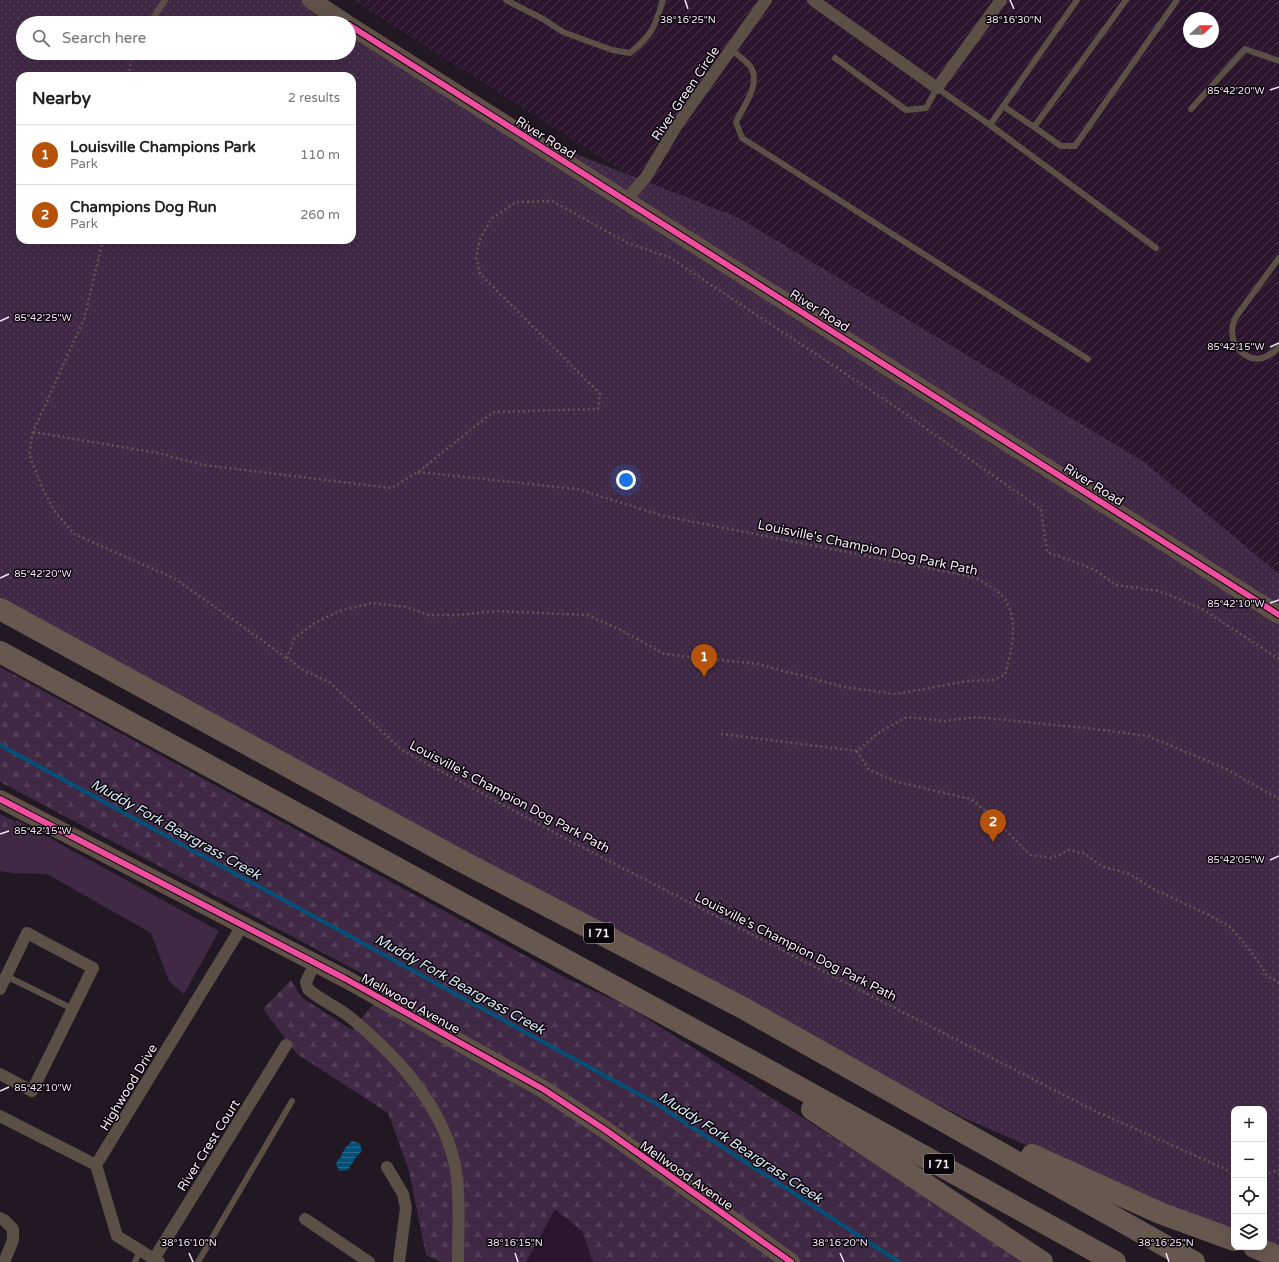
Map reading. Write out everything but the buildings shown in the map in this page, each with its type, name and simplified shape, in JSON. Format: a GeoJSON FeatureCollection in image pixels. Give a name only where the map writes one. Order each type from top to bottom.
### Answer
{"type":"FeatureCollection","features":[{"type":"Feature","properties":{"kind":"highway","name":"I 71"},"geometry":{"type":"LineString","coordinates":[[0,609],[452,856],[743,1008],[1194,1262]]}},
{"type":"Feature","properties":{"kind":"highway","name":"I 71"},"geometry":{"type":"LineString","coordinates":[[0,652],[762,1067],[1115,1262]]}},
{"type":"Feature","properties":{"kind":"highway"},"geometry":{"type":"LineString","coordinates":[[743,1008],[914,1095],[964,1118],[1066,1172],[1160,1213],[1231,1239]]}},
{"type":"Feature","properties":{"kind":"highway"},"geometry":{"type":"LineString","coordinates":[[762,1067],[814,1110],[1042,1262]]}},
{"type":"Feature","properties":{"kind":"highway"},"geometry":{"type":"LineString","coordinates":[[1262,1250],[1279,1257]]}},
{"type":"Feature","properties":{"kind":"street"},"geometry":{"type":"LineString","coordinates":[[311,0],[335,16]]}},
{"type":"Feature","properties":{"kind":"street","name":"River Green Circle"},"geometry":{"type":"LineString","coordinates":[[626,200],[646,177],[677,125],[766,0]]}},
{"type":"Feature","properties":{"kind":"street"},"geometry":{"type":"LineString","coordinates":[[813,0],[826,4],[937,88],[1001,0]]}},
{"type":"Feature","properties":{"kind":"street","name":"River Road"},"geometry":{"type":"LineString","coordinates":[[356,29],[1279,614]]}},
{"type":"Feature","properties":{"kind":"street","name":"Mellwood Avenue"},"geometry":{"type":"LineString","coordinates":[[0,799],[315,964],[543,1089],[604,1129],[790,1262]]}},
{"type":"Feature","properties":{"kind":"street","name":"Highwood Drive"},"geometry":{"type":"LineString","coordinates":[[96,1165],[242,926]]}},
{"type":"Feature","properties":{"kind":"street"},"geometry":{"type":"LineString","coordinates":[[0,989],[27,932],[93,968],[32,1091],[0,1074]]}},
{"type":"Feature","properties":{"kind":"street"},"geometry":{"type":"LineString","coordinates":[[315,964],[306,982],[308,989],[349,1017],[383,1046],[411,1077],[432,1108],[443,1129],[453,1155],[457,1177],[458,1262]]}},
{"type":"Feature","properties":{"kind":"street","name":"River Crest Court"},"geometry":{"type":"LineString","coordinates":[[156,1260],[286,1045]]}},
{"type":"Feature","properties":{"kind":"street"},"geometry":{"type":"LineString","coordinates":[[1,1121],[96,1165],[117,1236],[156,1260]]}},
{"type":"Feature","properties":{"kind":"street"},"geometry":{"type":"LineString","coordinates":[[387,1167],[403,1194],[406,1208],[399,1262]]}},
{"type":"Feature","properties":{"kind":"street"},"geometry":{"type":"LineString","coordinates":[[0,1218],[13,1229],[13,1240],[4,1262]]}},
{"type":"Feature","properties":{"kind":"street"},"geometry":{"type":"LineString","coordinates":[[305,1219],[369,1262]]}},
{"type":"Feature","properties":{"kind":"lane"},"geometry":{"type":"LineString","coordinates":[[155,16],[165,0]]}},
{"type":"Feature","properties":{"kind":"lane"},"geometry":{"type":"LineString","coordinates":[[506,0],[543,19],[564,32],[612,50],[630,53],[645,41],[656,25],[663,0]]}},
{"type":"Feature","properties":{"kind":"lane"},"geometry":{"type":"LineString","coordinates":[[990,125],[1077,0]]}},
{"type":"Feature","properties":{"kind":"lane"},"geometry":{"type":"LineString","coordinates":[[1034,127],[1126,0]]}},
{"type":"Feature","properties":{"kind":"lane"},"geometry":{"type":"LineString","coordinates":[[1003,106],[1061,146],[1075,146],[1177,0]]}},
{"type":"Feature","properties":{"kind":"lane"},"geometry":{"type":"LineString","coordinates":[[731,49],[751,67],[754,79],[753,89],[736,122],[742,138],[754,148],[1088,359]]}},
{"type":"Feature","properties":{"kind":"lane"},"geometry":{"type":"LineString","coordinates":[[1191,109],[1245,49],[1279,61]]}},
{"type":"Feature","properties":{"kind":"lane"},"geometry":{"type":"LineString","coordinates":[[835,58],[906,110],[926,108],[937,88],[990,125],[1156,248]]}},
{"type":"Feature","properties":{"kind":"lane"},"geometry":{"type":"LineString","coordinates":[[1279,258],[1234,320],[1232,334],[1235,345],[1241,352],[1250,358],[1261,358],[1272,354],[1279,347]]}},
{"type":"Feature","properties":{"kind":"lane"},"geometry":{"type":"LineString","coordinates":[[6,976],[73,1009]]}},
{"type":"Feature","properties":{"kind":"lane"},"geometry":{"type":"LineString","coordinates":[[198,1262],[292,1101]]}},
{"type":"Feature","properties":{"kind":"lane"},"geometry":{"type":"LineString","coordinates":[[134,1262],[140,1250]]}},
{"type":"Feature","properties":{"kind":"path"},"geometry":{"type":"LineString","coordinates":[[130,72],[131,60]]}},
{"type":"Feature","properties":{"kind":"path"},"geometry":{"type":"LineString","coordinates":[[33,432],[158,453],[203,465],[391,488],[418,472],[493,412],[598,409],[600,394],[480,274],[476,256],[482,237],[491,219],[516,202],[552,201],[628,243],[669,257],[887,401],[1041,509],[1047,552],[1093,569],[1116,585],[1159,591],[1202,609],[1279,659]]}},
{"type":"Feature","properties":{"kind":"path"},"geometry":{"type":"LineString","coordinates":[[102,244],[84,319],[33,432],[29,454],[42,487],[55,512],[74,534],[174,578],[287,658]]}},
{"type":"Feature","properties":{"kind":"path"},"geometry":{"type":"LineString","coordinates":[[721,734],[857,751],[881,731],[907,717],[945,721],[976,717],[1095,729],[1148,736],[1226,769],[1279,799]]}},
{"type":"Feature","properties":{"kind":"path"},"geometry":{"type":"LineString","coordinates":[[857,751],[868,770],[896,782],[971,799],[995,819],[1030,855],[1052,858],[1069,850],[1083,853],[1104,867],[1130,874],[1155,890],[1205,913],[1230,927],[1254,955],[1267,976],[1279,983]]}},
{"type":"Feature","properties":{"kind":"path"},"geometry":{"type":"LineString","coordinates":[[1267,1174],[1279,1170]]}},
{"type":"Feature","properties":{"kind":"shaded area"},"geometry":{"type":"Polygon","coordinates":[[[353,0],[1279,0],[1279,588],[353,0]]]}},
{"type":"Feature","properties":{"kind":"shaded area"},"geometry":{"type":"Polygon","coordinates":[[[555,1209],[582,1231],[593,1262],[526,1262],[555,1209]]]}},
{"type":"Feature","properties":{"kind":"green space"},"geometry":{"type":"Polygon","coordinates":[[[0,0],[302,0],[326,16],[16,16],[16,60],[356,60],[356,36],[476,115],[739,218],[1144,462],[1279,574],[1279,1254],[1267,1248],[1267,1106],[1231,1106],[1231,1234],[964,1118],[219,728],[0,603],[0,0]]]}},
{"type":"Feature","properties":{"kind":"green space"},"geometry":{"type":"Polygon","coordinates":[[[0,667],[566,978],[629,1007],[1029,1262],[593,1262],[582,1231],[555,1209],[526,1262],[440,1262],[426,1255],[409,1171],[388,1113],[297,1054],[263,1009],[291,980],[301,997],[352,1030],[375,1002],[382,984],[0,782],[0,667]]]}},
{"type":"Feature","properties":{"kind":"green space"},"geometry":{"type":"Polygon","coordinates":[[[0,814],[16,822],[0,848],[0,814]]]}},
{"type":"Feature","properties":{"kind":"green space"},"geometry":{"type":"Polygon","coordinates":[[[17,820],[219,931],[184,994],[169,981],[151,933],[47,874],[0,871],[0,848],[17,820]]]}},
{"type":"Feature","properties":{"kind":"water"},"geometry":{"type":"Polygon","coordinates":[[[353,1141],[360,1144],[362,1151],[356,1157],[348,1170],[340,1171],[336,1165],[337,1161],[347,1146],[353,1141]]]}},
{"type":"Feature","properties":{"kind":"waterway","name":"Muddy Fork Beargrass Creek"},"geometry":{"type":"LineString","coordinates":[[0,745],[655,1103],[899,1262]]}},
{"type":"Feature","properties":{"kind":"cycle path"},"geometry":{"type":"LineString","coordinates":[[356,29],[1279,615]]}},
{"type":"Feature","properties":{"kind":"cycle path"},"geometry":{"type":"LineString","coordinates":[[0,799],[344,978],[543,1089],[604,1129],[791,1262]]}},
{"type":"Feature","properties":{"kind":"place","name":"Louisville Champions Park"},"geometry":{"type":"Point","coordinates":[704,677]}},
{"type":"Feature","properties":{"kind":"place","name":"Champions Dog Run"},"geometry":{"type":"Point","coordinates":[993,842]}}]}
